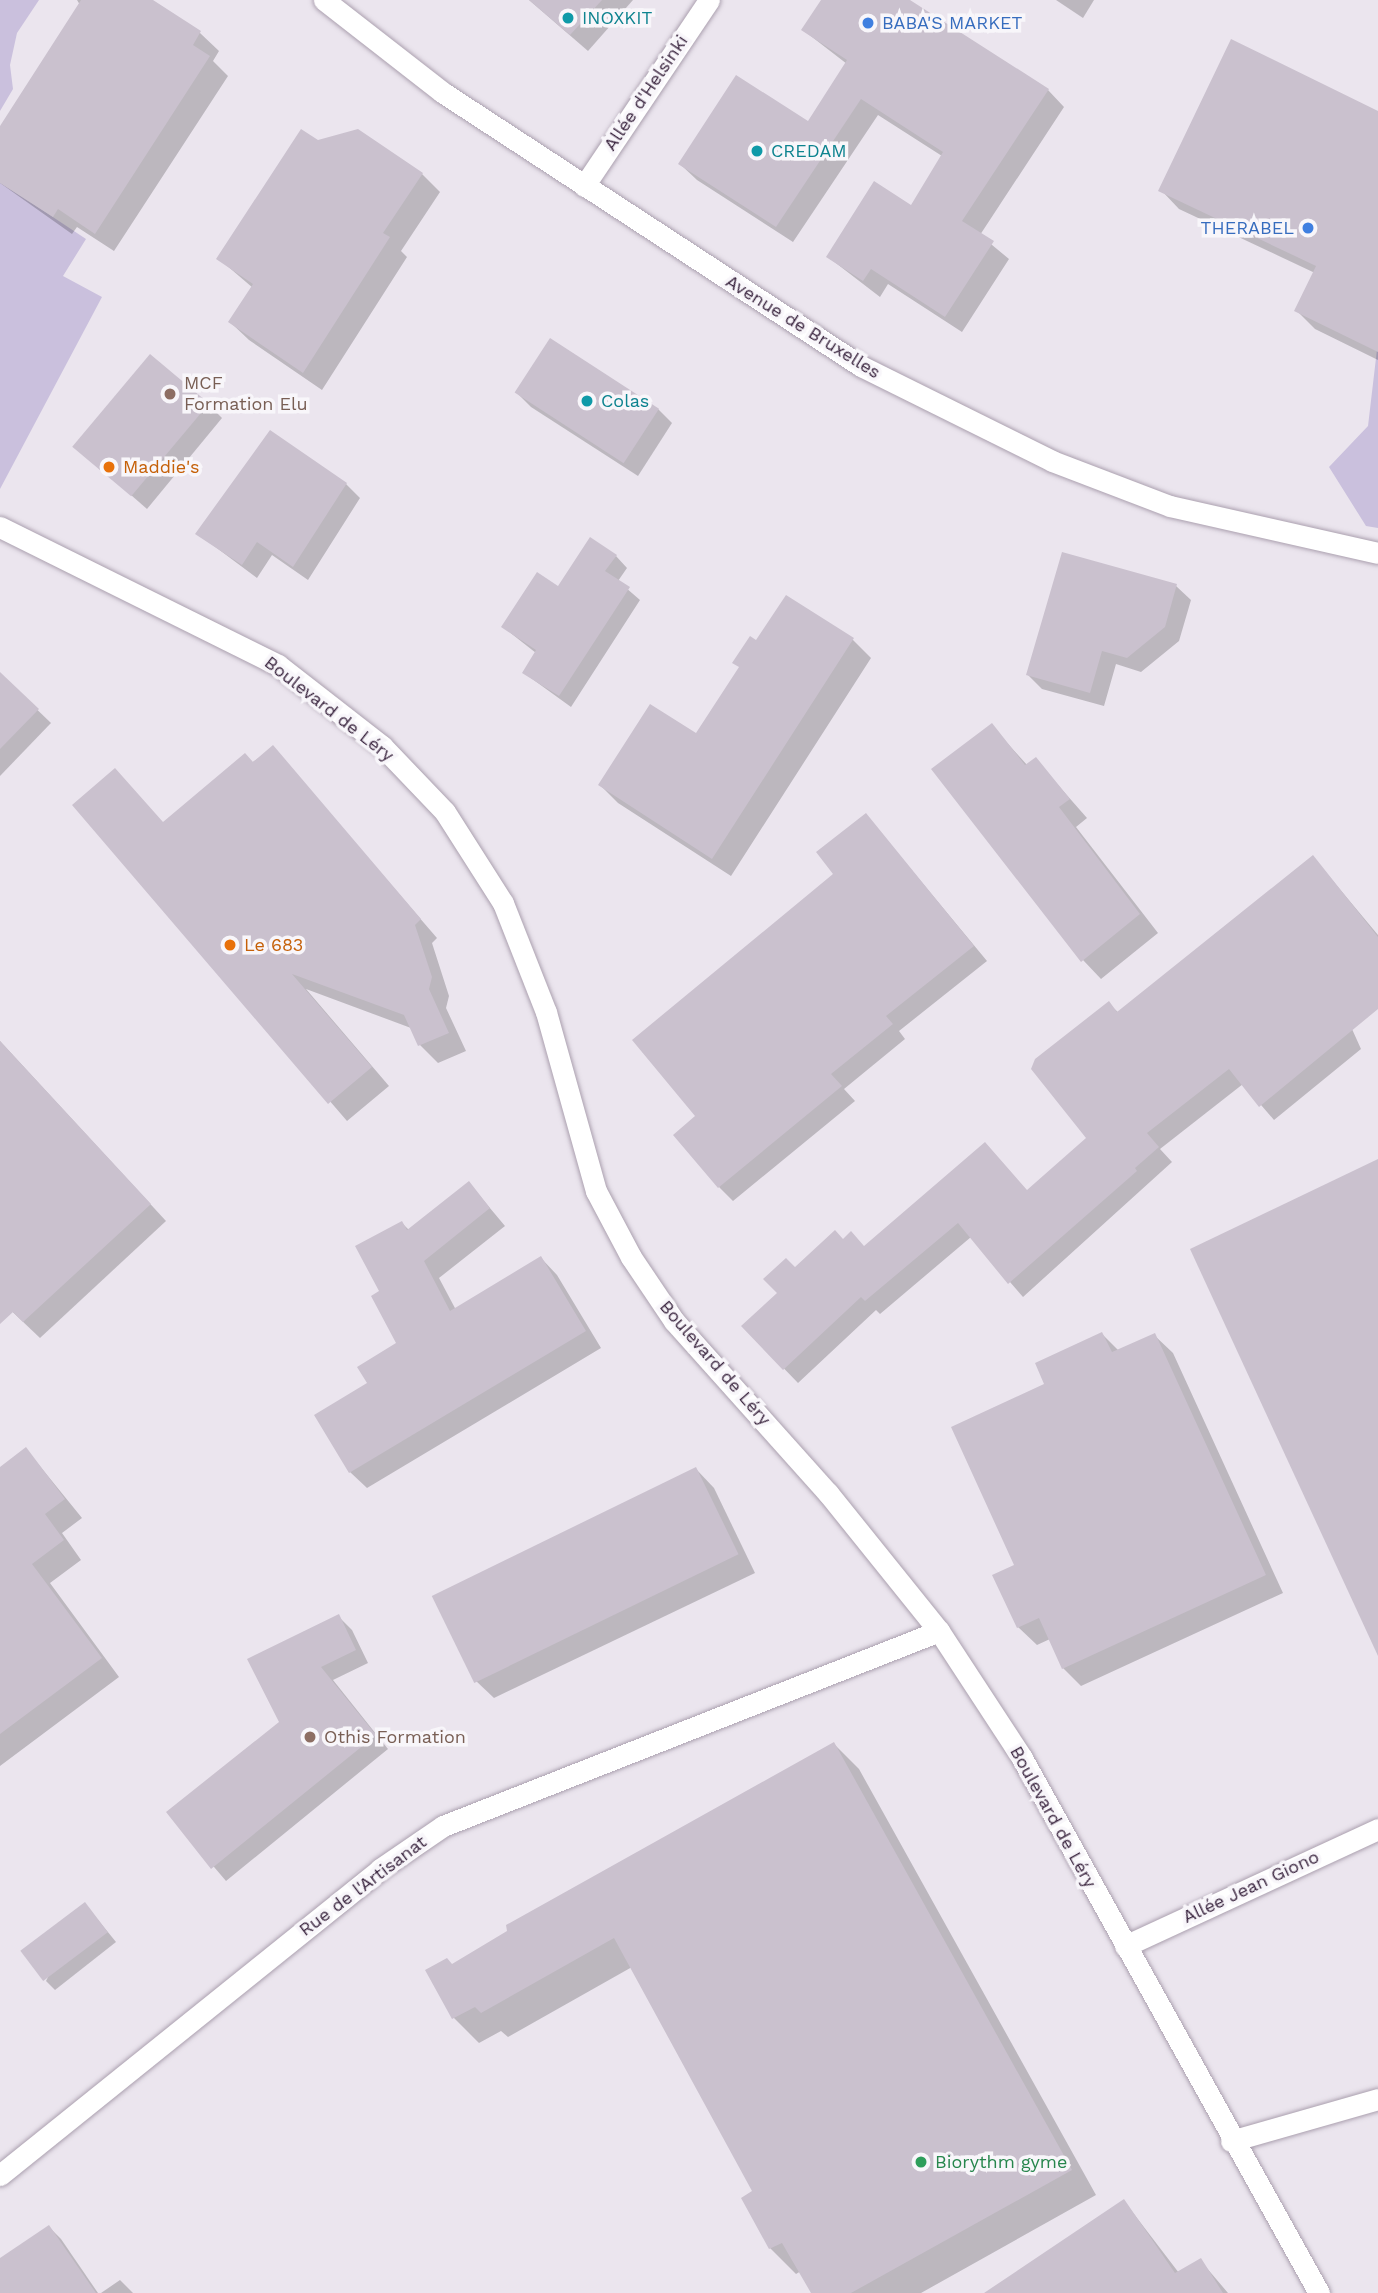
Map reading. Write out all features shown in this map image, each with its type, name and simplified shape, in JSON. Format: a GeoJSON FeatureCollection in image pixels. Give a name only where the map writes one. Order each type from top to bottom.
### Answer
{"type":"FeatureCollection","features":[{"type":"Feature","properties":{"kind":"street","name":"Avenue de Bruxelles"},"geometry":{"type":"LineString","coordinates":[[324,0],[442,92],[861,366],[1052,461],[1170,506],[1378,553]]}},
{"type":"Feature","properties":{"kind":"street","name":"Allée d'Helsinki"},"geometry":{"type":"LineString","coordinates":[[584,186],[709,0]]}},
{"type":"Feature","properties":{"kind":"street","name":"Boulevard de Léry"},"geometry":{"type":"LineString","coordinates":[[0,527],[278,665],[382,746],[444,811],[503,903],[547,1012],[596,1191],[631,1257],[674,1321],[828,1493],[939,1631],[1022,1758],[1231,2141],[1319,2293]]}},
{"type":"Feature","properties":{"kind":"street","name":"Rue de l'Artisanat"},"geometry":{"type":"LineString","coordinates":[[0,2175],[380,1869],[443,1826],[939,1631]]}},
{"type":"Feature","properties":{"kind":"street","name":"Allée Jean Giono"},"geometry":{"type":"LineString","coordinates":[[1125,1946],[1378,1829]]}},
{"type":"Feature","properties":{"kind":"street"},"geometry":{"type":"LineString","coordinates":[[1231,2141],[1378,2099]]}},
{"type":"Feature","properties":{"kind":"shaded area"},"geometry":{"type":"Polygon","coordinates":[[[0,0],[39,0],[17,33],[10,65],[13,89],[0,111],[0,0]]]}},
{"type":"Feature","properties":{"kind":"shaded area"},"geometry":{"type":"Polygon","coordinates":[[[0,182],[86,239],[63,276],[102,297],[0,489],[0,182]]]}},
{"type":"Feature","properties":{"kind":"shaded area"},"geometry":{"type":"Polygon","coordinates":[[[1378,341],[1378,528],[1366,526],[1329,467],[1368,426],[1378,341]]]}},
{"type":"Feature","properties":{"kind":"building"},"geometry":{"type":"Polygon","coordinates":[[[81,0],[153,0],[201,31],[193,45],[210,56],[95,234],[58,209],[53,217],[0,183],[0,126],[81,0]]]}},
{"type":"Feature","properties":{"kind":"building","name":"INOXKIT"},"geometry":{"type":"Polygon","coordinates":[[[529,0],[602,0],[570,35],[529,0]]]}},
{"type":"Feature","properties":{"kind":"building"},"geometry":{"type":"Polygon","coordinates":[[[821,0],[910,0],[1049,89],[962,221],[994,241],[945,317],[871,269],[863,281],[826,257],[874,181],[911,205],[943,152],[861,99],[776,227],[678,164],[736,75],[808,121],[847,60],[801,30],[821,0]]]}},
{"type":"Feature","properties":{"kind":"building","name":"THERABEL"},"geometry":{"type":"Polygon","coordinates":[[[1231,39],[1378,111],[1378,352],[1294,311],[1316,266],[1158,191],[1231,39]]]}},
{"type":"Feature","properties":{"kind":"building"},"geometry":{"type":"Polygon","coordinates":[[[301,129],[318,140],[358,129],[423,173],[383,233],[390,237],[303,373],[228,322],[253,284],[216,259],[301,129]]]}},
{"type":"Feature","properties":{"kind":"building","name":"Colas"},"geometry":{"type":"Polygon","coordinates":[[[550,338],[659,409],[624,463],[515,393],[550,338]]]}},
{"type":"Feature","properties":{"kind":"building"},"geometry":{"type":"Polygon","coordinates":[[[150,354],[209,403],[131,496],[72,447],[150,354]]]}},
{"type":"Feature","properties":{"kind":"building"},"geometry":{"type":"Polygon","coordinates":[[[270,430],[347,483],[293,567],[257,542],[242,565],[195,534],[270,430]]]}},
{"type":"Feature","properties":{"kind":"building"},"geometry":{"type":"Polygon","coordinates":[[[590,537],[617,555],[605,571],[630,587],[559,696],[522,673],[536,650],[501,627],[537,572],[558,586],[590,537]]]}},
{"type":"Feature","properties":{"kind":"building"},"geometry":{"type":"Polygon","coordinates":[[[1062,552],[1177,584],[1165,627],[1127,658],[1102,651],[1090,693],[1026,675],[1062,552]]]}},
{"type":"Feature","properties":{"kind":"building"},"geometry":{"type":"Polygon","coordinates":[[[786,595],[854,638],[712,859],[598,785],[650,704],[696,733],[739,667],[732,663],[750,636],[756,640],[786,595]]]}},
{"type":"Feature","properties":{"kind":"building"},"geometry":{"type":"Polygon","coordinates":[[[0,672],[39,709],[0,749],[0,672]]]}},
{"type":"Feature","properties":{"kind":"building"},"geometry":{"type":"Polygon","coordinates":[[[992,723],[1025,765],[1036,757],[1070,799],[1059,807],[1140,914],[1081,962],[931,769],[992,723]]]}},
{"type":"Feature","properties":{"kind":"building"},"geometry":{"type":"Polygon","coordinates":[[[273,745],[421,919],[415,925],[432,977],[429,989],[449,1033],[418,1046],[404,1015],[292,974],[372,1067],[328,1104],[72,805],[115,768],[163,822],[245,753],[253,762],[273,745]]]}},
{"type":"Feature","properties":{"kind":"building"},"geometry":{"type":"Polygon","coordinates":[[[866,813],[974,946],[886,1016],[893,1024],[831,1074],[842,1086],[718,1188],[673,1135],[695,1116],[632,1040],[833,874],[816,852],[866,813]]]}},
{"type":"Feature","properties":{"kind":"building"},"geometry":{"type":"Polygon","coordinates":[[[1313,855],[1378,937],[1378,1009],[1259,1107],[1229,1069],[1147,1133],[1159,1147],[1135,1168],[1137,1171],[1008,1284],[958,1223],[865,1301],[861,1297],[783,1370],[741,1326],[777,1293],[763,1279],[786,1258],[795,1267],[835,1230],[843,1239],[851,1231],[864,1246],[985,1142],[1027,1190],[1086,1138],[1031,1069],[1035,1059],[1109,1001],[1117,1012],[1313,855]]]}},
{"type":"Feature","properties":{"kind":"building"},"geometry":{"type":"Polygon","coordinates":[[[0,1041],[151,1204],[23,1322],[13,1312],[0,1324],[0,1041]]]}},
{"type":"Feature","properties":{"kind":"building"},"geometry":{"type":"Polygon","coordinates":[[[1378,1159],[1378,1656],[1190,1249],[1378,1159]]]}},
{"type":"Feature","properties":{"kind":"building"},"geometry":{"type":"Polygon","coordinates":[[[469,1181],[490,1208],[424,1261],[450,1311],[541,1256],[586,1331],[349,1473],[314,1415],[367,1383],[357,1367],[396,1343],[371,1296],[379,1291],[355,1246],[402,1221],[407,1230],[469,1181]]]}},
{"type":"Feature","properties":{"kind":"building"},"geometry":{"type":"Polygon","coordinates":[[[1102,1332],[1112,1352],[1155,1333],[1266,1575],[1062,1669],[1039,1618],[1017,1628],[992,1575],[1014,1565],[951,1427],[1044,1384],[1035,1363],[1102,1332]]]}},
{"type":"Feature","properties":{"kind":"building"},"geometry":{"type":"Polygon","coordinates":[[[26,1447],[65,1499],[45,1514],[64,1540],[32,1564],[102,1658],[0,1734],[0,1467],[26,1447]]]}},
{"type":"Feature","properties":{"kind":"building"},"geometry":{"type":"Polygon","coordinates":[[[696,1467],[739,1554],[474,1683],[432,1596],[696,1467]]]}},
{"type":"Feature","properties":{"kind":"building"},"geometry":{"type":"Polygon","coordinates":[[[339,1614],[356,1650],[321,1667],[376,1735],[211,1869],[166,1812],[279,1722],[247,1659],[339,1614]]]}},
{"type":"Feature","properties":{"kind":"building"},"geometry":{"type":"Polygon","coordinates":[[[834,1742],[1072,2170],[851,2293],[811,2293],[782,2243],[769,2249],[741,2198],[752,2191],[614,1938],[481,2013],[475,2007],[452,2019],[425,1970],[447,1958],[452,1964],[507,1931],[506,1925],[834,1742]]]}},
{"type":"Feature","properties":{"kind":"building"},"geometry":{"type":"Polygon","coordinates":[[[85,1902],[108,1932],[43,1981],[20,1951],[85,1902]]]}},
{"type":"Feature","properties":{"kind":"building"},"geometry":{"type":"Polygon","coordinates":[[[1124,2199],[1175,2273],[1201,2258],[1223,2293],[984,2293],[1124,2199]]]}},
{"type":"Feature","properties":{"kind":"building"},"geometry":{"type":"Polygon","coordinates":[[[49,2225],[96,2293],[0,2293],[0,2258],[49,2225]]]}},
{"type":"Feature","properties":{"kind":"place","name":"INOXKIT"},"geometry":{"type":"Point","coordinates":[568,18]}},
{"type":"Feature","properties":{"kind":"place","name":"BABA'S MARKET"},"geometry":{"type":"Point","coordinates":[868,23]}},
{"type":"Feature","properties":{"kind":"place","name":"CREDAM"},"geometry":{"type":"Point","coordinates":[757,151]}},
{"type":"Feature","properties":{"kind":"place","name":"THERABEL"},"geometry":{"type":"Point","coordinates":[1308,228]}},
{"type":"Feature","properties":{"kind":"place","name":"MCF Formation Elu"},"geometry":{"type":"Point","coordinates":[170,394]}},
{"type":"Feature","properties":{"kind":"place","name":"Colas"},"geometry":{"type":"Point","coordinates":[587,401]}},
{"type":"Feature","properties":{"kind":"place","name":"Maddie's"},"geometry":{"type":"Point","coordinates":[109,467]}},
{"type":"Feature","properties":{"kind":"place","name":"Le 683"},"geometry":{"type":"Point","coordinates":[230,945]}},
{"type":"Feature","properties":{"kind":"place","name":"Othis Formation"},"geometry":{"type":"Point","coordinates":[310,1737]}},
{"type":"Feature","properties":{"kind":"place","name":"Biorythm gyme"},"geometry":{"type":"Point","coordinates":[921,2162]}}]}
